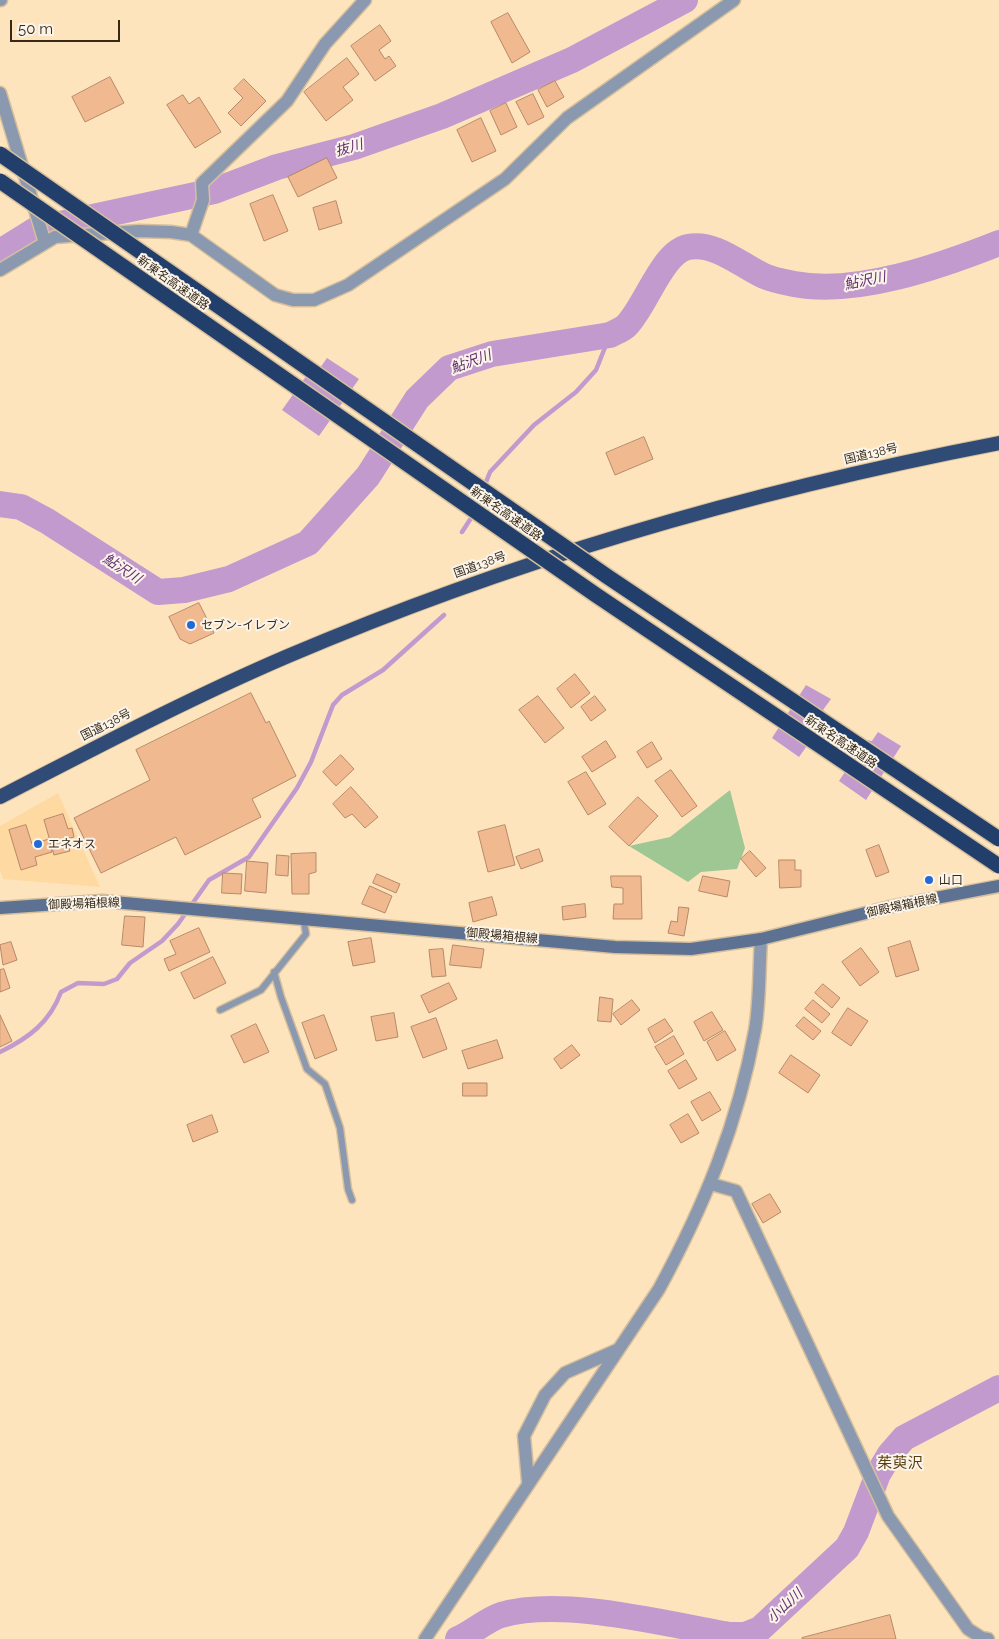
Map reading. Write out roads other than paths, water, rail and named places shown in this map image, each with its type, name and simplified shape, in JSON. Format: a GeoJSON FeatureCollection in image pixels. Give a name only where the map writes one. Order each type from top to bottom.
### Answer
{"type":"FeatureCollection","features":[{"type":"Feature","properties":{"kind":"highway","name":"新東名高速道路"},"geometry":{"type":"LineString","coordinates":[[0,154],[608,577],[999,838]]}},
{"type":"Feature","properties":{"kind":"highway","name":"新東名高速道路"},"geometry":{"type":"LineString","coordinates":[[0,181],[596,595],[999,866]]}},
{"type":"Feature","properties":{"kind":"highway","name":"国道138号"},"geometry":{"type":"LineString","coordinates":[[0,797],[114,737],[288,656],[407,608],[522,566],[647,526],[777,491],[999,443]]}},
{"type":"Feature","properties":{"kind":"main road","name":"御殿場箱根線"},"geometry":{"type":"LineString","coordinates":[[0,908],[102,901],[303,917],[616,946],[691,949],[761,939],[894,906],[999,886]]}},
{"type":"Feature","properties":{"kind":"street"},"geometry":{"type":"LineString","coordinates":[[191,235],[202,200],[202,183],[287,101],[325,44],[365,0]]}},
{"type":"Feature","properties":{"kind":"street"},"geometry":{"type":"LineString","coordinates":[[0,270],[55,237],[139,232],[191,235],[275,295],[292,300],[314,300],[348,285],[505,179],[567,118],[734,0]]}},
{"type":"Feature","properties":{"kind":"street"},"geometry":{"type":"LineString","coordinates":[[0,94],[45,243]]}},
{"type":"Feature","properties":{"kind":"street"},"geometry":{"type":"LineString","coordinates":[[425,1639],[528,1482],[659,1289],[689,1234],[711,1184],[740,1098],[755,1028],[761,939]]}},
{"type":"Feature","properties":{"kind":"street"},"geometry":{"type":"LineString","coordinates":[[711,1184],[736,1191],[811,1346],[888,1516],[968,1629],[982,1638],[988,1639]]}},
{"type":"Feature","properties":{"kind":"street"},"geometry":{"type":"LineString","coordinates":[[528,1482],[524,1436],[545,1394],[566,1373],[617,1350]]}},
{"type":"Feature","properties":{"kind":"lane"},"geometry":{"type":"LineString","coordinates":[[220,1010],[261,990],[306,934],[303,917]]}},
{"type":"Feature","properties":{"kind":"lane"},"geometry":{"type":"LineString","coordinates":[[274,972],[307,1069],[325,1084],[340,1128],[348,1189],[352,1200]]}},
{"type":"Feature","properties":{"kind":"waterway","name":"抜川"},"geometry":{"type":"LineString","coordinates":[[0,252],[37,229],[214,191],[277,167],[354,147],[442,116],[572,60],[685,0]]}},
{"type":"Feature","properties":{"kind":"waterway","name":"鮎沢川"},"geometry":{"type":"LineString","coordinates":[[0,504],[21,507],[47,521],[158,592],[184,590],[229,579],[308,543],[368,476],[417,399],[449,368],[492,354],[610,335],[620,330],[633,318],[670,259],[679,251],[688,247],[698,246],[718,251],[771,279],[818,287],[844,286],[898,277],[951,261],[999,243]]}},
{"type":"Feature","properties":{"kind":"waterway"},"geometry":{"type":"LineString","coordinates":[[462,532],[473,515],[490,472],[534,425],[576,392],[596,370],[610,335]]}},
{"type":"Feature","properties":{"kind":"waterway"},"geometry":{"type":"LineString","coordinates":[[0,1052],[20,1041],[37,1028],[51,1012],[61,992],[78,983],[104,984],[117,979],[130,963],[162,941],[178,924],[209,880],[249,857],[297,788],[311,762],[333,705],[342,695],[383,670],[444,615]]}},
{"type":"Feature","properties":{"kind":"waterway","name":"小山川"},"geometry":{"type":"LineString","coordinates":[[458,1639],[501,1615],[526,1610],[554,1609],[614,1614],[729,1635],[745,1635],[760,1629],[847,1548],[856,1532],[878,1474],[890,1454],[904,1438],[999,1388]]}},
{"type":"Feature","properties":{"kind":"place","name":"セブン-イレブン"},"geometry":{"type":"Point","coordinates":[191,625]}},
{"type":"Feature","properties":{"kind":"place","name":"エネオス"},"geometry":{"type":"Point","coordinates":[38,844]}},
{"type":"Feature","properties":{"kind":"place","name":"山口"},"geometry":{"type":"Point","coordinates":[929,880]}},
{"type":"Feature","properties":{"kind":"district","name":"茱萸沢"},"geometry":{"type":"Point","coordinates":[900,1463]}}]}
